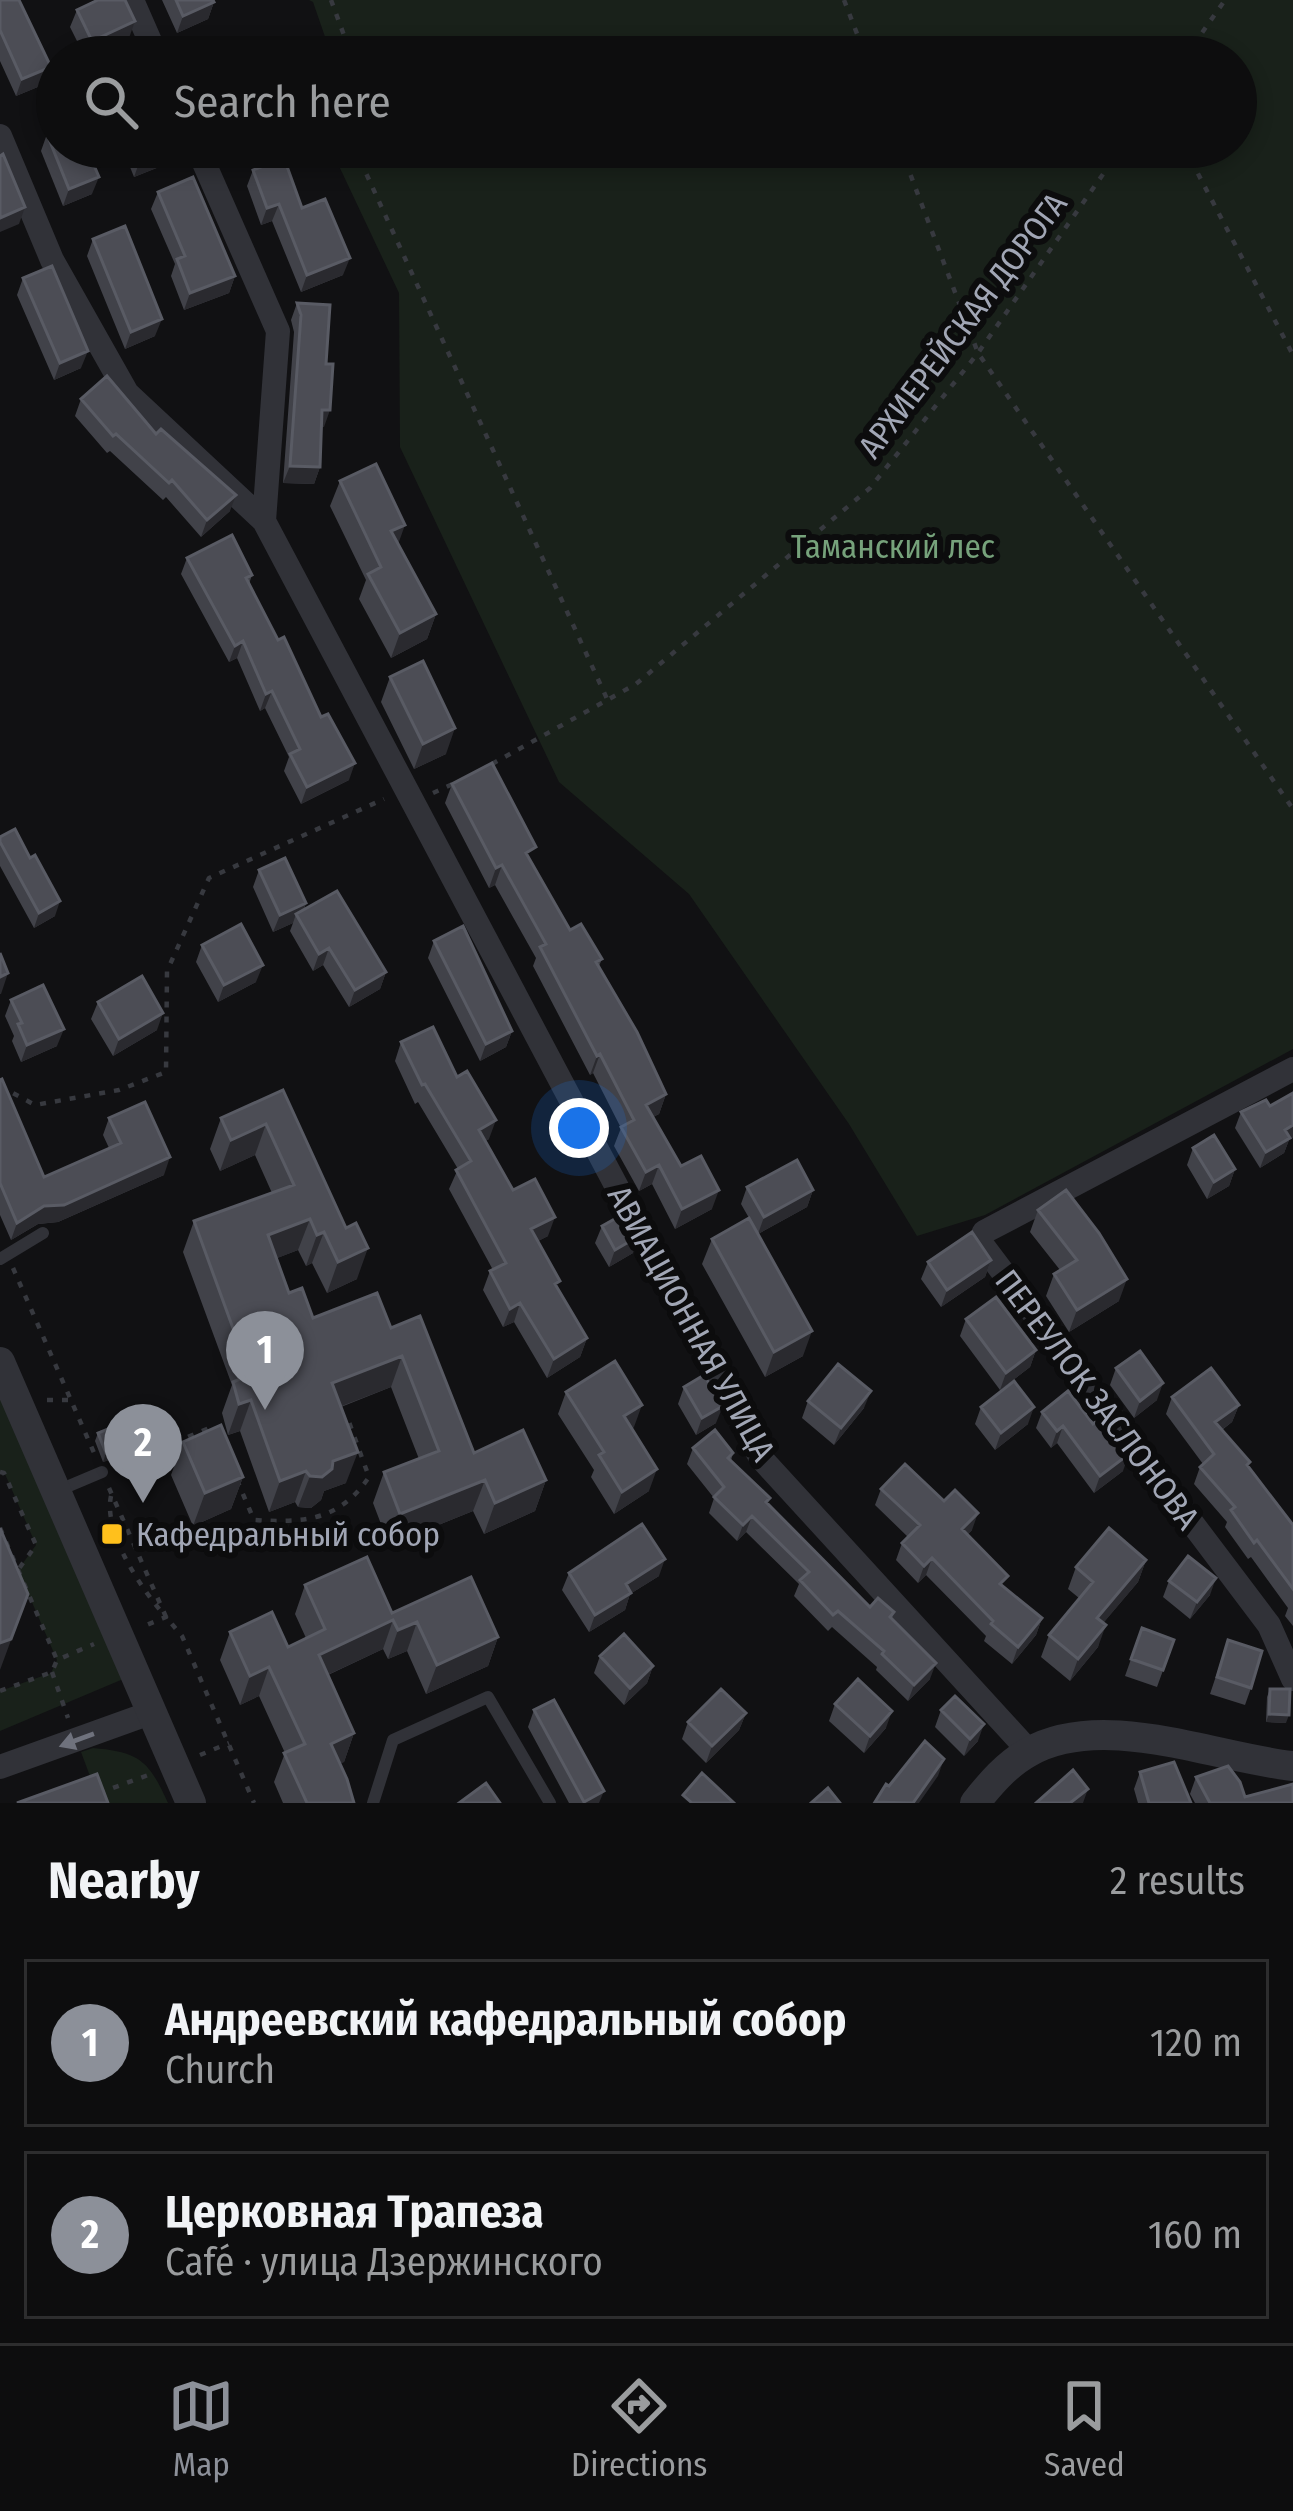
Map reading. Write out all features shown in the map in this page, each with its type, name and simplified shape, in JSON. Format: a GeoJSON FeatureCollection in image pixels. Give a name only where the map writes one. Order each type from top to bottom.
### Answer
{"type":"FeatureCollection","features":[{"type":"Feature","properties":{"kind":"street"},"geometry":{"type":"LineString","coordinates":[[132,0],[148,36]]}},
{"type":"Feature","properties":{"kind":"street","name":"АВИАЦИОННАЯ УЛИЦА"},"geometry":{"type":"LineString","coordinates":[[0,136],[52,260],[127,393],[264,521],[760,1457],[1029,1751]]}},
{"type":"Feature","properties":{"kind":"street"},"geometry":{"type":"LineString","coordinates":[[206,168],[278,331],[264,521]]}},
{"type":"Feature","properties":{"kind":"street","name":"ПЕРЕУЛОК ЗАСЛОНОВА"},"geometry":{"type":"LineString","coordinates":[[1293,1070],[984,1232],[980,1242],[1269,1625],[1293,1679]]}},
{"type":"Feature","properties":{"kind":"street"},"geometry":{"type":"LineString","coordinates":[[0,1361],[191,1803]]}},
{"type":"Feature","properties":{"kind":"street"},"geometry":{"type":"LineString","coordinates":[[0,1767],[153,1712]]}},
{"type":"Feature","properties":{"kind":"street"},"geometry":{"type":"LineString","coordinates":[[975,1803],[1029,1751],[1086,1736],[1123,1737],[1293,1766]]}},
{"type":"Feature","properties":{"kind":"lane"},"geometry":{"type":"LineString","coordinates":[[3,1257],[43,1233]]}},
{"type":"Feature","properties":{"kind":"lane"},"geometry":{"type":"LineString","coordinates":[[56,1491],[102,1472]]}},
{"type":"Feature","properties":{"kind":"lane"},"geometry":{"type":"LineString","coordinates":[[373,1803],[392,1740],[488,1697],[550,1803]]}},
{"type":"Feature","properties":{"kind":"path"},"geometry":{"type":"LineString","coordinates":[[331,0],[344,36]]}},
{"type":"Feature","properties":{"kind":"path"},"geometry":{"type":"LineString","coordinates":[[844,0],[858,36]]}},
{"type":"Feature","properties":{"kind":"path"},"geometry":{"type":"LineString","coordinates":[[1200,36],[1225,0]]}},
{"type":"Feature","properties":{"kind":"path"},"geometry":{"type":"LineString","coordinates":[[363,168],[608,701]]}},
{"type":"Feature","properties":{"kind":"path"},"geometry":{"type":"LineString","coordinates":[[908,168],[978,353],[1293,809]]}},
{"type":"Feature","properties":{"kind":"path","name":"АРХИЕРЕЙСКАЯ ДОРОГА"},"geometry":{"type":"LineString","coordinates":[[480,771],[636,684],[870,488],[978,353],[1107,168]]}},
{"type":"Feature","properties":{"kind":"path"},"geometry":{"type":"LineString","coordinates":[[1195,168],[1293,355]]}},
{"type":"Feature","properties":{"kind":"path"},"geometry":{"type":"LineString","coordinates":[[0,1085],[34,1105],[119,1090],[166,1072],[167,971],[209,878],[410,795],[464,778]]}},
{"type":"Feature","properties":{"kind":"path"},"geometry":{"type":"LineString","coordinates":[[3,1257],[166,1618]]}},
{"type":"Feature","properties":{"kind":"path"},"geometry":{"type":"LineString","coordinates":[[38,1400],[71,1400]]}},
{"type":"Feature","properties":{"kind":"path"},"geometry":{"type":"LineString","coordinates":[[230,1464],[254,1520],[304,1523],[353,1500],[369,1477],[349,1422]]}},
{"type":"Feature","properties":{"kind":"path"},"geometry":{"type":"LineString","coordinates":[[102,1472],[214,1426],[222,1445]]}},
{"type":"Feature","properties":{"kind":"path"},"geometry":{"type":"LineString","coordinates":[[0,1472],[36,1545],[19,1570]]}},
{"type":"Feature","properties":{"kind":"path"},"geometry":{"type":"LineString","coordinates":[[112,1494],[107,1513],[140,1587],[182,1636],[254,1803]]}},
{"type":"Feature","properties":{"kind":"path"},"geometry":{"type":"LineString","coordinates":[[0,1528],[57,1660]]}},
{"type":"Feature","properties":{"kind":"path"},"geometry":{"type":"LineString","coordinates":[[119,1539],[130,1534]]}},
{"type":"Feature","properties":{"kind":"path"},"geometry":{"type":"LineString","coordinates":[[0,1691],[52,1672]]}},
{"type":"Feature","properties":{"kind":"path"},"geometry":{"type":"LineString","coordinates":[[84,1798],[96,1794],[99,1803]]}},
{"type":"Feature","properties":{"kind":"green space","name":"Таманский лес"},"geometry":{"type":"Polygon","coordinates":[[[309,0],[1293,0],[1293,1049],[985,1215],[917,1236],[849,1124],[689,894],[559,782],[400,447],[399,293],[340,168],[1257,168],[1257,36],[325,36],[309,0]]]}},
{"type":"Feature","properties":{"kind":"green space"},"geometry":{"type":"Polygon","coordinates":[[[0,1380],[128,1677],[0,1731],[0,1691],[51,1673],[57,1660],[18,1570],[36,1545],[0,1472],[0,1380]]]}},
{"type":"Feature","properties":{"kind":"green space"},"geometry":{"type":"Polygon","coordinates":[[[93,1748],[122,1752],[141,1761],[168,1803],[100,1803],[81,1752],[93,1748]]]}},
{"type":"Feature","properties":{"kind":"building"},"geometry":{"type":"Polygon","coordinates":[[[0,0],[19,0],[36,36],[36,73],[22,79],[0,30],[0,0]]]}},
{"type":"Feature","properties":{"kind":"building"},"geometry":{"type":"Polygon","coordinates":[[[98,0],[125,0],[135,21],[103,36],[90,36],[77,10],[98,0]]]}},
{"type":"Feature","properties":{"kind":"building"},"geometry":{"type":"Polygon","coordinates":[[[176,0],[213,0],[214,2],[183,16],[176,0]]]}},
{"type":"Feature","properties":{"kind":"building"},"geometry":{"type":"Polygon","coordinates":[[[3,154],[25,207],[0,218],[0,156],[3,154]]]}},
{"type":"Feature","properties":{"kind":"building"},"geometry":{"type":"Polygon","coordinates":[[[61,168],[95,168],[99,177],[69,189],[61,168]]]}},
{"type":"Feature","properties":{"kind":"building"},"geometry":{"type":"Polygon","coordinates":[[[288,168],[302,208],[325,199],[350,258],[307,275],[279,204],[267,208],[253,170],[288,168]]]}},
{"type":"Feature","properties":{"kind":"building"},"geometry":{"type":"Polygon","coordinates":[[[193,177],[235,276],[190,293],[177,259],[185,256],[158,192],[193,177]]]}},
{"type":"Feature","properties":{"kind":"building"},"geometry":{"type":"Polygon","coordinates":[[[125,226],[162,319],[131,332],[93,239],[125,226]]]}},
{"type":"Feature","properties":{"kind":"building"},"geometry":{"type":"Polygon","coordinates":[[[52,266],[88,351],[60,363],[23,278],[52,266]]]}},
{"type":"Feature","properties":{"kind":"building"},"geometry":{"type":"Polygon","coordinates":[[[297,303],[330,305],[326,364],[333,364],[330,410],[322,410],[320,467],[290,466],[301,315],[297,303]]]}},
{"type":"Feature","properties":{"kind":"building"},"geometry":{"type":"Polygon","coordinates":[[[107,376],[156,434],[161,429],[236,495],[207,520],[172,480],[169,483],[113,436],[81,399],[107,376]]]}},
{"type":"Feature","properties":{"kind":"building"},"geometry":{"type":"Polygon","coordinates":[[[376,464],[405,525],[391,531],[436,614],[400,633],[368,574],[381,567],[340,481],[376,464]]]}},
{"type":"Feature","properties":{"kind":"building"},"geometry":{"type":"Polygon","coordinates":[[[232,535],[252,575],[246,578],[278,640],[284,637],[321,717],[328,714],[355,763],[307,787],[290,754],[300,749],[272,691],[266,694],[243,641],[235,646],[187,558],[232,535]]]}},
{"type":"Feature","properties":{"kind":"building"},"geometry":{"type":"Polygon","coordinates":[[[423,661],[455,728],[423,744],[390,677],[423,661]]]}},
{"type":"Feature","properties":{"kind":"building"},"geometry":{"type":"Polygon","coordinates":[[[492,763],[536,847],[526,853],[570,930],[581,924],[602,959],[596,962],[666,1094],[646,1105],[681,1166],[701,1156],[719,1190],[682,1209],[659,1165],[646,1172],[621,1127],[634,1120],[540,947],[546,944],[502,865],[496,868],[452,784],[492,763]]]}},
{"type":"Feature","properties":{"kind":"building"},"geometry":{"type":"Polygon","coordinates":[[[15,829],[60,901],[39,913],[0,842],[0,837],[15,829]]]}},
{"type":"Feature","properties":{"kind":"building"},"geometry":{"type":"Polygon","coordinates":[[[285,858],[306,903],[280,915],[259,870],[285,858]]]}},
{"type":"Feature","properties":{"kind":"building"},"geometry":{"type":"Polygon","coordinates":[[[337,891],[386,972],[355,990],[329,948],[319,954],[296,914],[337,891]]]}},
{"type":"Feature","properties":{"kind":"building"},"geometry":{"type":"Polygon","coordinates":[[[241,924],[263,965],[224,985],[202,945],[241,924]]]}},
{"type":"Feature","properties":{"kind":"building"},"geometry":{"type":"Polygon","coordinates":[[[463,926],[512,1031],[486,1044],[434,941],[463,926]]]}},
{"type":"Feature","properties":{"kind":"building"},"geometry":{"type":"Polygon","coordinates":[[[0,953],[8,973],[0,977],[0,953]]]}},
{"type":"Feature","properties":{"kind":"building"},"geometry":{"type":"Polygon","coordinates":[[[142,976],[163,1013],[119,1039],[98,1002],[142,976]]]}},
{"type":"Feature","properties":{"kind":"building"},"geometry":{"type":"Polygon","coordinates":[[[43,985],[64,1029],[27,1045],[11,1000],[43,985]]]}},
{"type":"Feature","properties":{"kind":"building"},"geometry":{"type":"Polygon","coordinates":[[[433,1027],[457,1077],[467,1071],[496,1120],[479,1130],[513,1190],[535,1179],[555,1217],[531,1229],[560,1281],[555,1284],[587,1338],[554,1359],[520,1303],[510,1309],[490,1271],[506,1263],[456,1170],[471,1161],[422,1085],[401,1042],[433,1027]]]}},
{"type":"Feature","properties":{"kind":"building"},"geometry":{"type":"Polygon","coordinates":[[[2,1079],[44,1177],[121,1143],[109,1118],[145,1102],[170,1157],[64,1205],[44,1206],[17,1223],[0,1183],[2,1079]]]}},
{"type":"Feature","properties":{"kind":"building"},"geometry":{"type":"Polygon","coordinates":[[[283,1090],[346,1228],[356,1223],[368,1248],[338,1262],[324,1232],[317,1235],[310,1219],[268,1235],[289,1293],[302,1288],[313,1318],[377,1293],[391,1328],[420,1316],[474,1453],[523,1430],[546,1480],[495,1503],[485,1480],[400,1514],[384,1472],[439,1451],[402,1356],[332,1383],[358,1452],[333,1461],[332,1469],[322,1477],[306,1471],[280,1481],[251,1400],[239,1404],[233,1382],[250,1375],[194,1221],[294,1185],[266,1124],[231,1140],[221,1118],[283,1090]]]}},
{"type":"Feature","properties":{"kind":"building"},"geometry":{"type":"Polygon","coordinates":[[[1293,1093],[1293,1125],[1285,1130],[1290,1138],[1266,1152],[1241,1112],[1266,1100],[1270,1106],[1293,1093]]]}},
{"type":"Feature","properties":{"kind":"building"},"geometry":{"type":"Polygon","coordinates":[[[1214,1135],[1235,1169],[1214,1182],[1193,1148],[1214,1135]]]}},
{"type":"Feature","properties":{"kind":"building"},"geometry":{"type":"Polygon","coordinates":[[[797,1160],[813,1190],[764,1217],[747,1187],[797,1160]]]}},
{"type":"Feature","properties":{"kind":"building"},"geometry":{"type":"Polygon","coordinates":[[[1066,1190],[1127,1279],[1077,1310],[1054,1274],[1077,1260],[1038,1210],[1066,1190]]]}},
{"type":"Feature","properties":{"kind":"building"},"geometry":{"type":"Polygon","coordinates":[[[627,1212],[639,1236],[615,1250],[602,1226],[627,1212]]]}},
{"type":"Feature","properties":{"kind":"building"},"geometry":{"type":"Polygon","coordinates":[[[749,1218],[812,1331],[774,1352],[712,1239],[749,1218]]]}},
{"type":"Feature","properties":{"kind":"building"},"geometry":{"type":"Polygon","coordinates":[[[972,1232],[991,1260],[947,1290],[928,1262],[972,1232]]]}},
{"type":"Feature","properties":{"kind":"building"},"geometry":{"type":"Polygon","coordinates":[[[996,1297],[1036,1350],[1006,1373],[966,1319],[996,1297]]]}},
{"type":"Feature","properties":{"kind":"building"},"geometry":{"type":"Polygon","coordinates":[[[1140,1351],[1163,1383],[1140,1401],[1116,1368],[1140,1351]]]}},
{"type":"Feature","properties":{"kind":"building"},"geometry":{"type":"Polygon","coordinates":[[[615,1361],[642,1405],[624,1416],[657,1469],[622,1492],[599,1455],[604,1452],[566,1392],[615,1361]]]}},
{"type":"Feature","properties":{"kind":"building"},"geometry":{"type":"Polygon","coordinates":[[[838,1364],[871,1391],[841,1428],[808,1401],[838,1364]]]}},
{"type":"Feature","properties":{"kind":"building"},"geometry":{"type":"Polygon","coordinates":[[[1211,1368],[1239,1405],[1215,1422],[1250,1462],[1247,1465],[1293,1525],[1293,1589],[1200,1467],[1214,1454],[1172,1397],[1211,1368]]]}},
{"type":"Feature","properties":{"kind":"building"},"geometry":{"type":"Polygon","coordinates":[[[704,1375],[723,1406],[702,1418],[684,1387],[704,1375]]]}},
{"type":"Feature","properties":{"kind":"building"},"geometry":{"type":"Polygon","coordinates":[[[1014,1381],[1034,1407],[1001,1433],[981,1407],[1014,1381]]]}},
{"type":"Feature","properties":{"kind":"building"},"geometry":{"type":"Polygon","coordinates":[[[1068,1391],[1093,1424],[1102,1417],[1129,1454],[1100,1476],[1063,1426],[1057,1431],[1042,1412],[1068,1391]]]}},
{"type":"Feature","properties":{"kind":"building"},"geometry":{"type":"Polygon","coordinates":[[[118,1425],[127,1447],[106,1453],[98,1433],[118,1425]]]}},
{"type":"Feature","properties":{"kind":"building"},"geometry":{"type":"Polygon","coordinates":[[[221,1425],[243,1477],[205,1493],[183,1442],[221,1425]]]}},
{"type":"Feature","properties":{"kind":"building"},"geometry":{"type":"Polygon","coordinates":[[[715,1430],[733,1453],[728,1458],[770,1498],[766,1502],[870,1607],[878,1598],[894,1612],[890,1617],[936,1663],[914,1685],[838,1611],[833,1615],[800,1580],[809,1572],[752,1516],[743,1525],[714,1497],[724,1487],[693,1448],[715,1430]]]}},
{"type":"Feature","properties":{"kind":"building"},"geometry":{"type":"Polygon","coordinates":[[[905,1464],[944,1501],[955,1490],[978,1513],[962,1529],[1008,1576],[1000,1584],[1042,1618],[1018,1647],[932,1558],[924,1566],[902,1543],[920,1525],[881,1489],[905,1464]]]}},
{"type":"Feature","properties":{"kind":"building"},"geometry":{"type":"Polygon","coordinates":[[[642,1524],[665,1559],[626,1584],[631,1593],[595,1615],[569,1573],[642,1524]]]}},
{"type":"Feature","properties":{"kind":"building"},"geometry":{"type":"Polygon","coordinates":[[[0,1528],[28,1594],[11,1639],[0,1643],[0,1528]]]}},
{"type":"Feature","properties":{"kind":"building"},"geometry":{"type":"Polygon","coordinates":[[[1109,1528],[1146,1560],[1097,1618],[1106,1625],[1078,1659],[1049,1635],[1093,1582],[1076,1567],[1109,1528]]]}},
{"type":"Feature","properties":{"kind":"building"},"geometry":{"type":"Polygon","coordinates":[[[1188,1556],[1216,1578],[1197,1602],[1169,1581],[1188,1556]]]}},
{"type":"Feature","properties":{"kind":"building"},"geometry":{"type":"Polygon","coordinates":[[[367,1557],[392,1613],[471,1577],[498,1637],[437,1665],[417,1622],[398,1630],[393,1620],[319,1655],[354,1733],[331,1744],[354,1803],[307,1803],[284,1753],[305,1744],[269,1667],[250,1676],[230,1632],[272,1612],[288,1647],[325,1629],[305,1585],[367,1557]]]}},
{"type":"Feature","properties":{"kind":"building"},"geometry":{"type":"Polygon","coordinates":[[[1142,1628],[1174,1640],[1163,1670],[1131,1659],[1142,1628]]]}},
{"type":"Feature","properties":{"kind":"building"},"geometry":{"type":"Polygon","coordinates":[[[624,1634],[653,1666],[630,1688],[600,1656],[624,1634]]]}},
{"type":"Feature","properties":{"kind":"building"},"geometry":{"type":"Polygon","coordinates":[[[1228,1640],[1262,1651],[1251,1688],[1217,1677],[1228,1640]]]}},
{"type":"Feature","properties":{"kind":"building"},"geometry":{"type":"Polygon","coordinates":[[[858,1679],[892,1711],[870,1736],[835,1704],[858,1679]]]}},
{"type":"Feature","properties":{"kind":"building"},"geometry":{"type":"Polygon","coordinates":[[[721,1689],[746,1713],[712,1746],[688,1722],[721,1689]]]}},
{"type":"Feature","properties":{"kind":"building"},"geometry":{"type":"Polygon","coordinates":[[[1270,1689],[1290,1689],[1289,1715],[1269,1714],[1270,1689]]]}},
{"type":"Feature","properties":{"kind":"building"},"geometry":{"type":"Polygon","coordinates":[[[955,1696],[984,1724],[970,1739],[941,1710],[955,1696]]]}},
{"type":"Feature","properties":{"kind":"building"},"geometry":{"type":"Polygon","coordinates":[[[554,1700],[604,1791],[584,1802],[534,1710],[554,1700]]]}},
{"type":"Feature","properties":{"kind":"building"},"geometry":{"type":"Polygon","coordinates":[[[925,1741],[944,1759],[913,1803],[875,1802],[886,1784],[925,1741]]]}},
{"type":"Feature","properties":{"kind":"building"},"geometry":{"type":"Polygon","coordinates":[[[1174,1762],[1191,1803],[1149,1803],[1140,1772],[1174,1762]]]}},
{"type":"Feature","properties":{"kind":"building"},"geometry":{"type":"Polygon","coordinates":[[[1228,1766],[1245,1797],[1293,1784],[1293,1803],[1210,1803],[1196,1777],[1228,1766]]]}},
{"type":"Feature","properties":{"kind":"building"},"geometry":{"type":"Polygon","coordinates":[[[1073,1770],[1088,1789],[1070,1803],[1036,1803],[1073,1770]]]}},
{"type":"Feature","properties":{"kind":"building"},"geometry":{"type":"Polygon","coordinates":[[[702,1773],[734,1803],[692,1803],[683,1795],[702,1773]]]}},
{"type":"Feature","properties":{"kind":"building"},"geometry":{"type":"Polygon","coordinates":[[[97,1774],[108,1803],[17,1803],[97,1774]]]}},
{"type":"Feature","properties":{"kind":"building"},"geometry":{"type":"Polygon","coordinates":[[[486,1783],[500,1803],[459,1803],[486,1783]]]}},
{"type":"Feature","properties":{"kind":"building"},"geometry":{"type":"Polygon","coordinates":[[[828,1788],[840,1803],[811,1803],[828,1788]]]}},
{"type":"Feature","properties":{"kind":"place","name":"Андреевский кафедральный собор"},"geometry":{"type":"Point","coordinates":[265,1410]}},
{"type":"Feature","properties":{"kind":"place","name":"Церковная Трапеза"},"geometry":{"type":"Point","coordinates":[143,1503]}},
{"type":"Feature","properties":{"kind":"place","name":"Кафедральный собор"},"geometry":{"type":"Point","coordinates":[112,1534]}}]}
